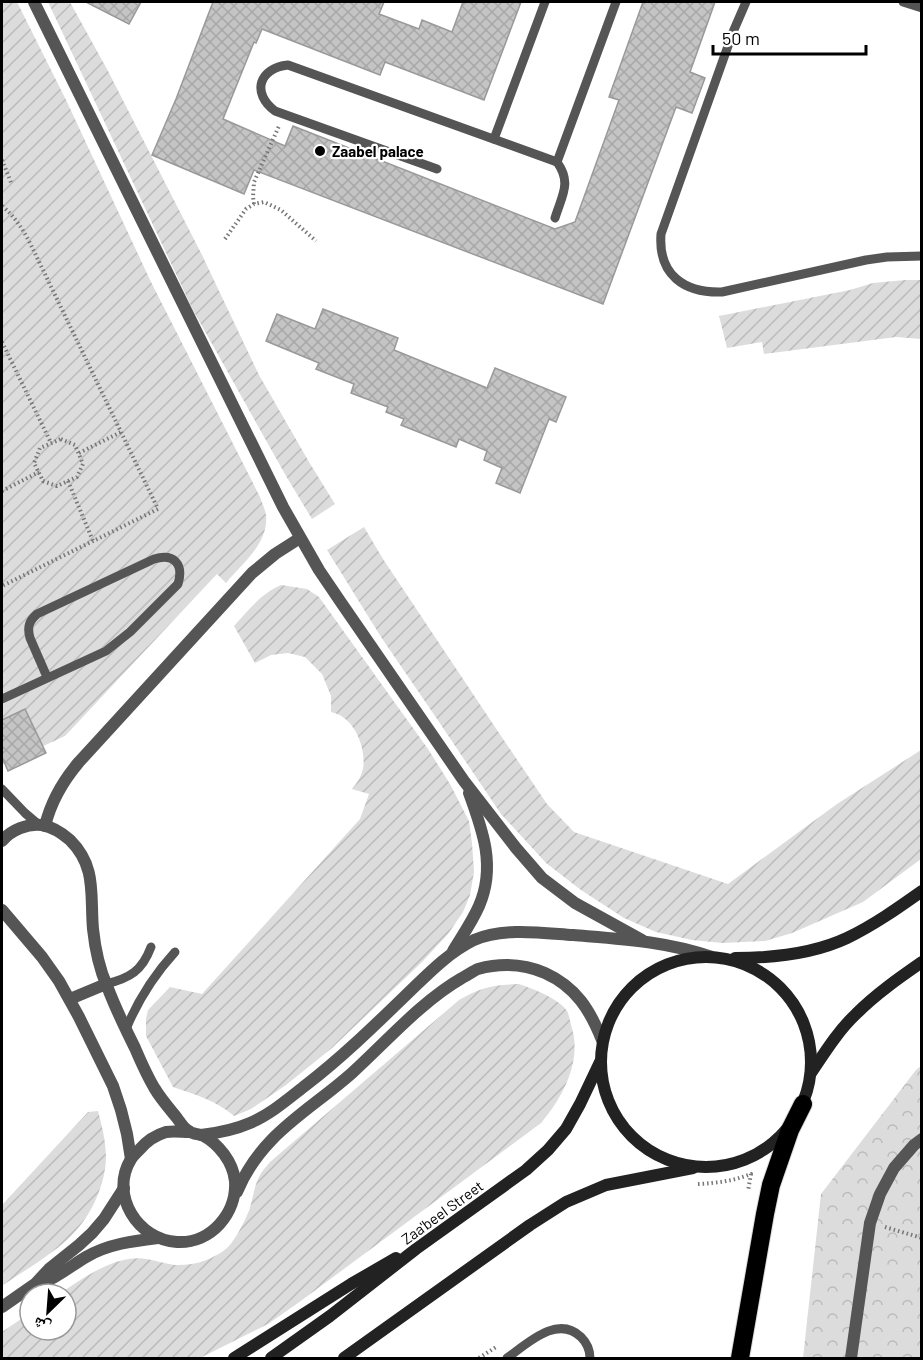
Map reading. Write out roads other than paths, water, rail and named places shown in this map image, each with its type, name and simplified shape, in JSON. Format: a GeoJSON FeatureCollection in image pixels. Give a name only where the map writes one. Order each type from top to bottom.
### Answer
{"type":"FeatureCollection","features":[{"type":"Feature","properties":{"kind":"highway"},"geometry":{"type":"LineString","coordinates":[[740,1359],[771,1185],[790,1130],[803,1104]]}},
{"type":"Feature","properties":{"kind":"main road"},"geometry":{"type":"LineString","coordinates":[[700,1167],[669,1160],[641,1145],[619,1122],[605,1094],[600,1062],[602,1040],[613,1012],[630,988],[654,970],[682,959],[764,958],[806,952],[846,938],[883,918],[921,891]]}},
{"type":"Feature","properties":{"kind":"main road"},"geometry":{"type":"LineString","coordinates":[[344,1359],[566,1202],[606,1185],[700,1167],[732,1164],[762,1151],[786,1131],[803,1104],[811,1072],[809,1041],[798,1011],[778,986],[752,967],[717,957]]}},
{"type":"Feature","properties":{"kind":"main road"},"geometry":{"type":"LineString","coordinates":[[811,1072],[831,1042],[856,1014],[921,962]]}},
{"type":"Feature","properties":{"kind":"main road","name":"Zaa'beel Street"},"geometry":{"type":"LineString","coordinates":[[271,1359],[416,1249],[526,1170],[548,1150],[566,1128],[600,1062]]}},
{"type":"Feature","properties":{"kind":"main road"},"geometry":{"type":"LineString","coordinates":[[234,1359],[351,1284],[393,1259],[416,1249]]}},
{"type":"Feature","properties":{"kind":"street"},"geometry":{"type":"LineString","coordinates":[[34,2],[284,507],[300,538],[340,601],[464,781],[542,878],[575,903],[642,940]]}},
{"type":"Feature","properties":{"kind":"street"},"geometry":{"type":"LineString","coordinates":[[42,825],[57,791],[79,762],[252,573],[275,554],[300,538]]}},
{"type":"Feature","properties":{"kind":"street"},"geometry":{"type":"LineString","coordinates":[[452,952],[479,905],[486,882],[487,858],[484,834],[464,781]]}},
{"type":"Feature","properties":{"kind":"street"},"geometry":{"type":"LineString","coordinates":[[2,840],[15,830],[42,825],[62,832],[85,860],[90,877],[93,930],[106,984],[154,1088],[189,1132]]}},
{"type":"Feature","properties":{"kind":"street"},"geometry":{"type":"LineString","coordinates":[[2,910],[42,957],[70,999],[113,1086],[125,1126],[131,1159]]}},
{"type":"Feature","properties":{"kind":"street"},"geometry":{"type":"LineString","coordinates":[[201,1135],[249,1124],[277,1108],[358,1042],[452,952],[477,939],[505,933],[535,932],[642,940],[717,957]]}},
{"type":"Feature","properties":{"kind":"street"},"geometry":{"type":"LineString","coordinates":[[234,1199],[235,1179],[229,1161],[218,1146],[201,1135],[189,1132],[166,1132],[146,1142],[131,1159],[125,1173],[126,1204],[134,1219],[145,1230],[159,1238],[178,1242],[197,1240],[214,1230],[227,1216],[248,1170],[266,1144],[278,1132],[350,1074],[434,998],[477,970],[502,965],[531,967],[556,978],[577,995],[592,1016],[602,1040]]}},
{"type":"Feature","properties":{"kind":"street"},"geometry":{"type":"LineString","coordinates":[[70,999],[106,984]]}},
{"type":"Feature","properties":{"kind":"street"},"geometry":{"type":"LineString","coordinates":[[851,1359],[870,1223],[880,1194],[894,1168],[921,1139]]}},
{"type":"Feature","properties":{"kind":"street"},"geometry":{"type":"LineString","coordinates":[[37,1282],[92,1233],[124,1188]]}},
{"type":"Feature","properties":{"kind":"street"},"geometry":{"type":"LineString","coordinates":[[45,1282],[104,1248],[159,1238]]}},
{"type":"Feature","properties":{"kind":"street"},"geometry":{"type":"LineString","coordinates":[[2,1308],[18,1296]]}},
{"type":"Feature","properties":{"kind":"lane"},"geometry":{"type":"LineString","coordinates":[[494,139],[545,2]]}},
{"type":"Feature","properties":{"kind":"lane"},"geometry":{"type":"LineString","coordinates":[[557,162],[616,2]]}},
{"type":"Feature","properties":{"kind":"lane"},"geometry":{"type":"LineString","coordinates":[[746,2],[733,32],[661,234],[660,246],[667,268],[674,277],[694,290],[722,292],[866,260],[921,256]]}},
{"type":"Feature","properties":{"kind":"lane"},"geometry":{"type":"LineString","coordinates":[[903,2],[921,8]]}},
{"type":"Feature","properties":{"kind":"lane"},"geometry":{"type":"LineString","coordinates":[[437,169],[275,111],[262,97],[261,87],[264,78],[270,70],[288,65],[557,162],[564,172],[566,183],[555,218]]}},
{"type":"Feature","properties":{"kind":"lane"},"geometry":{"type":"LineString","coordinates":[[2,699],[93,658],[118,642],[178,584],[181,575],[179,566],[172,559],[163,556],[153,558],[32,618],[28,631],[47,677]]}},
{"type":"Feature","properties":{"kind":"lane"},"geometry":{"type":"LineString","coordinates":[[2,789],[25,813],[42,825]]}},
{"type":"Feature","properties":{"kind":"lane"},"geometry":{"type":"LineString","coordinates":[[106,984],[129,976],[139,968],[151,947]]}},
{"type":"Feature","properties":{"kind":"lane"},"geometry":{"type":"LineString","coordinates":[[126,1029],[137,1004],[152,980],[175,952]]}},
{"type":"Feature","properties":{"kind":"lane"},"geometry":{"type":"LineString","coordinates":[[507,1359],[551,1329],[564,1328],[577,1333],[586,1342],[590,1359]]}},
{"type":"Feature","properties":{"kind":"lane"},"geometry":{"type":"LineString","coordinates":[[358,1359],[371,1339]]}},
{"type":"Feature","properties":{"kind":"place","name":"Zaabel palace"},"geometry":{"type":"Point","coordinates":[320,151]}}]}
